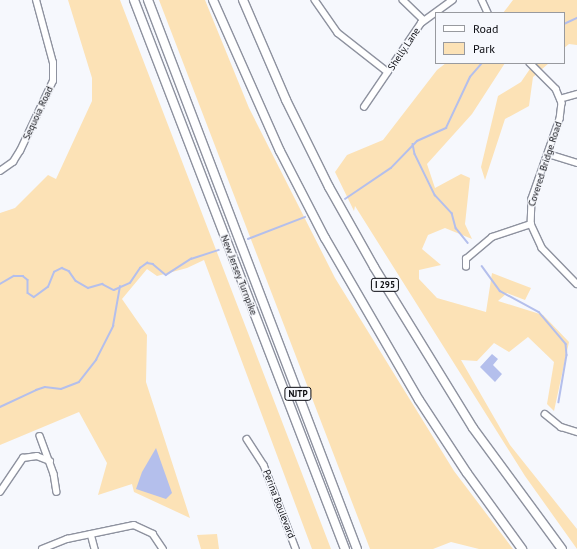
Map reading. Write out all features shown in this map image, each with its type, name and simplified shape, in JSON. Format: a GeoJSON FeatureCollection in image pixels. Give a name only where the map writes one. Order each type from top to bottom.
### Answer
{"type":"FeatureCollection","features":[{"type":"Feature","properties":{"kind":"highway","name":"New Jersey Turnpike"},"geometry":{"type":"LineString","coordinates":[[134,0],[345,549]]}},
{"type":"Feature","properties":{"kind":"highway","name":"New Jersey Turnpike"},"geometry":{"type":"LineString","coordinates":[[148,0],[358,549]]}},
{"type":"Feature","properties":{"kind":"highway","name":"I 295"},"geometry":{"type":"LineString","coordinates":[[213,0],[280,151],[333,252],[419,400],[467,473],[522,549]]}},
{"type":"Feature","properties":{"kind":"highway","name":"I 295"},"geometry":{"type":"LineString","coordinates":[[243,0],[286,100],[329,187],[378,273],[472,428],[562,549]]}},
{"type":"Feature","properties":{"kind":"street","name":"Sequoia Road"},"geometry":{"type":"LineString","coordinates":[[0,171],[12,162],[20,152],[53,81],[54,64],[36,0]]}},
{"type":"Feature","properties":{"kind":"street"},"geometry":{"type":"LineString","coordinates":[[316,0],[338,33],[388,72]]}},
{"type":"Feature","properties":{"kind":"street"},"geometry":{"type":"LineString","coordinates":[[403,0],[424,20]]}},
{"type":"Feature","properties":{"kind":"street","name":"Shelly Lane"},"geometry":{"type":"LineString","coordinates":[[436,12],[453,0]]}},
{"type":"Feature","properties":{"kind":"street"},"geometry":{"type":"LineString","coordinates":[[482,0],[488,12]]}},
{"type":"Feature","properties":{"kind":"street","name":"Shelly Lane"},"geometry":{"type":"LineString","coordinates":[[364,107],[424,20],[435,12]]}},
{"type":"Feature","properties":{"kind":"street"},"geometry":{"type":"LineString","coordinates":[[531,64],[556,90],[560,99],[577,94]]}},
{"type":"Feature","properties":{"kind":"street","name":"Covered Bridge Road"},"geometry":{"type":"LineString","coordinates":[[560,99],[560,119],[532,199],[531,224],[542,248],[577,284]]}},
{"type":"Feature","properties":{"kind":"street"},"geometry":{"type":"LineString","coordinates":[[548,154],[577,163]]}},
{"type":"Feature","properties":{"kind":"street"},"geometry":{"type":"LineString","coordinates":[[466,267],[466,259],[492,237],[531,224]]}},
{"type":"Feature","properties":{"kind":"street"},"geometry":{"type":"LineString","coordinates":[[544,414],[561,427],[577,432]]}},
{"type":"Feature","properties":{"kind":"street"},"geometry":{"type":"LineString","coordinates":[[40,436],[50,462],[57,492]]}},
{"type":"Feature","properties":{"kind":"street","name":"Perina Boulevard"},"geometry":{"type":"LineString","coordinates":[[246,439],[264,465],[296,549]]}},
{"type":"Feature","properties":{"kind":"street"},"geometry":{"type":"LineString","coordinates":[[0,492],[23,458],[37,456],[50,462]]}},
{"type":"Feature","properties":{"kind":"street"},"geometry":{"type":"LineString","coordinates":[[42,549],[67,539],[134,525],[153,534],[163,549]]}},
{"type":"Feature","properties":{"kind":"street"},"geometry":{"type":"LineString","coordinates":[[91,534],[95,549]]}},
{"type":"Feature","properties":{"kind":"green space"},"geometry":{"type":"Polygon","coordinates":[[[68,0],[120,0],[331,549],[312,549],[204,260],[187,268],[157,276],[147,269],[122,299],[147,335],[146,382],[190,518],[134,492],[132,484],[98,495],[107,463],[79,412],[0,445],[0,213],[15,208],[48,175],[56,179],[92,101],[92,78],[68,0]]]}},
{"type":"Feature","properties":{"kind":"green space"},"geometry":{"type":"Polygon","coordinates":[[[159,0],[205,0],[249,108],[335,278],[454,471],[513,549],[479,549],[451,542],[433,549],[370,549],[159,0]]]}},
{"type":"Feature","properties":{"kind":"green space"},"geometry":{"type":"Polygon","coordinates":[[[513,0],[577,0],[577,45],[569,44],[565,47],[565,12],[504,12],[513,0]]]}},
{"type":"Feature","properties":{"kind":"green space"},"geometry":{"type":"Polygon","coordinates":[[[445,64],[504,64],[472,114],[427,164],[435,188],[461,174],[470,178],[465,224],[472,239],[445,228],[428,235],[422,249],[441,265],[419,270],[419,279],[437,298],[486,312],[492,273],[531,288],[525,300],[507,293],[498,301],[543,315],[569,342],[554,411],[547,404],[554,362],[528,337],[509,352],[494,343],[477,361],[461,360],[510,445],[577,529],[577,549],[525,476],[355,206],[354,211],[335,172],[347,155],[383,140],[437,70],[445,64]]]}},
{"type":"Feature","properties":{"kind":"green space"},"geometry":{"type":"Polygon","coordinates":[[[533,64],[548,64],[533,77],[529,106],[505,119],[485,180],[481,167],[498,96],[521,82],[533,64]]]}},
{"type":"Feature","properties":{"kind":"green space"},"geometry":{"type":"Polygon","coordinates":[[[217,534],[219,549],[201,549],[197,535],[217,534]]]}},
{"type":"Feature","properties":{"kind":"water"},"geometry":{"type":"Polygon","coordinates":[[[492,354],[498,359],[493,365],[502,374],[495,382],[480,367],[492,354]]]}},
{"type":"Feature","properties":{"kind":"water"},"geometry":{"type":"Polygon","coordinates":[[[156,448],[172,493],[166,499],[136,489],[142,472],[156,448]]]}},
{"type":"Feature","properties":{"kind":"waterway"},"geometry":{"type":"LineString","coordinates":[[565,24],[577,18]]}},
{"type":"Feature","properties":{"kind":"waterway"},"geometry":{"type":"LineString","coordinates":[[345,199],[391,168],[417,141],[446,128],[470,77],[481,64]]}},
{"type":"Feature","properties":{"kind":"waterway"},"geometry":{"type":"LineString","coordinates":[[413,144],[415,154],[435,195],[452,213],[456,228],[468,243]]}},
{"type":"Feature","properties":{"kind":"waterway"},"geometry":{"type":"LineString","coordinates":[[248,239],[305,217]]}},
{"type":"Feature","properties":{"kind":"waterway"},"geometry":{"type":"LineString","coordinates":[[0,284],[14,276],[23,276],[28,280],[28,293],[34,297],[48,287],[54,272],[62,268],[69,271],[76,281],[88,288],[102,284],[114,290],[130,283],[140,268],[147,263],[153,264],[166,275],[191,259],[219,250]]}},
{"type":"Feature","properties":{"kind":"waterway"},"geometry":{"type":"LineString","coordinates":[[482,266],[500,291],[539,312],[566,344],[567,355],[559,402]]}},
{"type":"Feature","properties":{"kind":"waterway"},"geometry":{"type":"LineString","coordinates":[[0,407],[45,387],[61,389],[79,382],[96,360],[113,326],[120,287]]}}]}
